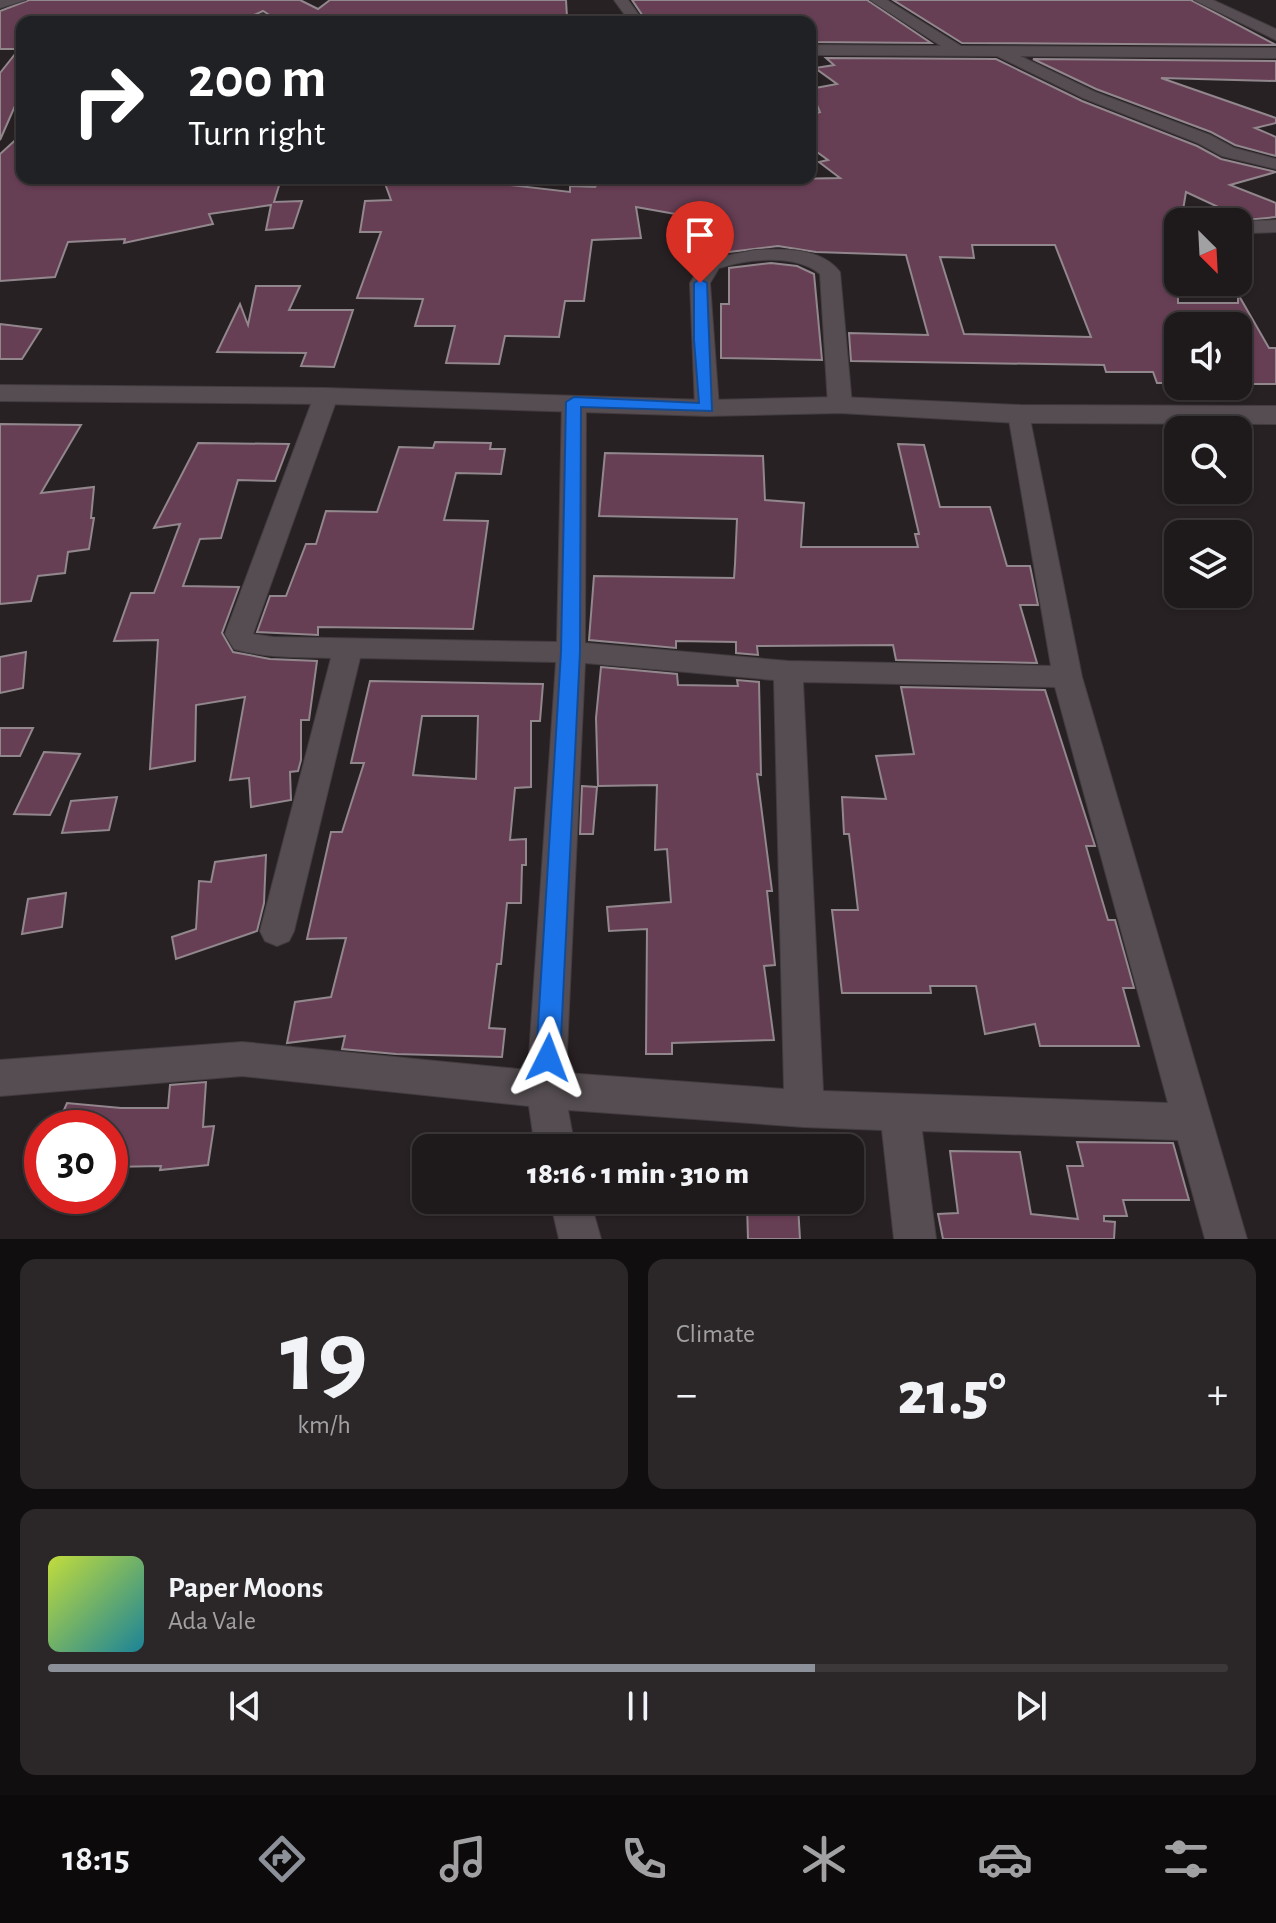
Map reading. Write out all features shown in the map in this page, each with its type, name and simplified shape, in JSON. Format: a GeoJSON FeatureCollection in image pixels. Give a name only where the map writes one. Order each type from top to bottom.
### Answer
{"type":"FeatureCollection","features":[{"type":"Feature","properties":{"kind":"street"},"geometry":{"type":"LineString","coordinates":[[0,4],[19,0]]}},
{"type":"Feature","properties":{"kind":"street"},"geometry":{"type":"LineString","coordinates":[[877,0],[954,49]]}},
{"type":"Feature","properties":{"kind":"street"},"geometry":{"type":"LineString","coordinates":[[1201,0],[1276,35]]}},
{"type":"Feature","properties":{"kind":"street"},"geometry":{"type":"LineString","coordinates":[[989,49],[1075,89],[1204,139],[1228,152],[1276,164]]}},
{"type":"Feature","properties":{"kind":"street"},"geometry":{"type":"LineString","coordinates":[[816,50],[1276,53]]}},
{"type":"Feature","properties":{"kind":"street"},"geometry":{"type":"LineString","coordinates":[[1252,227],[1276,226]]}},
{"type":"Feature","properties":{"kind":"street"},"geometry":{"type":"LineString","coordinates":[[707,408],[700,283],[711,264],[730,257],[805,258],[819,262],[830,272],[840,405]]}},
{"type":"Feature","properties":{"kind":"street"},"geometry":{"type":"LineString","coordinates":[[0,393],[326,396],[707,408],[840,405],[1020,414],[1276,415]]}},
{"type":"Feature","properties":{"kind":"street"},"geometry":{"type":"LineString","coordinates":[[326,396],[242,620],[239,634],[244,642],[251,645],[571,652],[788,671],[1067,677]]}},
{"type":"Feature","properties":{"kind":"street"},"geometry":{"type":"LineString","coordinates":[[553,1134],[546,1090],[571,652],[574,402]]}},
{"type":"Feature","properties":{"kind":"street"},"geometry":{"type":"LineString","coordinates":[[1020,414],[1067,677],[1226,1239]]}},
{"type":"Feature","properties":{"kind":"street"},"geometry":{"type":"LineString","coordinates":[[277,931],[348,647]]}},
{"type":"Feature","properties":{"kind":"street"},"geometry":{"type":"LineString","coordinates":[[788,671],[804,1109]]}},
{"type":"Feature","properties":{"kind":"street"},"geometry":{"type":"LineString","coordinates":[[0,1078],[242,1059],[546,1090],[804,1109],[1193,1122]]}},
{"type":"Feature","properties":{"kind":"street"},"geometry":{"type":"LineString","coordinates":[[900,1112],[915,1239]]}},
{"type":"Feature","properties":{"kind":"street"},"geometry":{"type":"LineString","coordinates":[[574,1214],[580,1239]]}},
{"type":"Feature","properties":{"kind":"building"},"geometry":{"type":"Polygon","coordinates":[[[29,0],[300,0],[318,9],[330,0],[566,0],[567,16],[271,16],[263,11],[254,16],[16,16],[16,49],[0,49],[0,11],[29,0]]]}},
{"type":"Feature","properties":{"kind":"building"},"geometry":{"type":"Polygon","coordinates":[[[632,0],[867,0],[931,43],[816,42],[816,16],[643,16],[632,0]]]}},
{"type":"Feature","properties":{"kind":"building"},"geometry":{"type":"Polygon","coordinates":[[[893,0],[1191,0],[1276,45],[962,43],[893,0]]]}},
{"type":"Feature","properties":{"kind":"building"},"geometry":{"type":"Polygon","coordinates":[[[16,53],[16,104],[0,140],[0,73],[16,53]]]}},
{"type":"Feature","properties":{"kind":"building"},"geometry":{"type":"Polygon","coordinates":[[[826,58],[996,59],[1082,101],[1197,146],[1221,159],[1276,172],[1230,185],[1276,203],[1276,217],[1252,219],[1252,208],[1220,208],[1186,192],[1183,208],[1164,208],[1164,296],[1178,296],[1178,303],[1238,303],[1239,296],[1248,312],[1164,312],[1164,383],[1157,383],[1153,372],[1106,372],[1104,365],[851,361],[849,333],[928,335],[906,255],[816,252],[778,246],[729,252],[703,249],[708,234],[693,233],[698,218],[636,207],[641,238],[592,240],[584,301],[565,301],[559,337],[505,336],[499,364],[446,363],[455,326],[415,326],[423,299],[357,298],[381,232],[360,232],[365,201],[391,200],[385,184],[502,184],[570,192],[570,186],[595,187],[597,184],[816,184],[816,178],[840,178],[819,162],[828,160],[816,151],[816,113],[820,112],[816,103],[816,88],[837,84],[816,69],[834,65],[826,58]],[[972,245],[974,258],[940,257],[964,334],[1091,337],[1055,245],[972,245]]]}},
{"type":"Feature","properties":{"kind":"building"},"geometry":{"type":"Polygon","coordinates":[[[1033,59],[1276,61],[1276,81],[1161,78],[1276,118],[1276,123],[1255,128],[1276,137],[1276,156],[1235,145],[1211,132],[1096,89],[1033,59]]]}},
{"type":"Feature","properties":{"kind":"building"},"geometry":{"type":"Polygon","coordinates":[[[16,139],[16,184],[279,184],[274,202],[302,201],[293,228],[266,230],[271,205],[209,214],[213,224],[124,243],[125,239],[68,242],[55,277],[0,281],[0,154],[16,139]]]}},
{"type":"Feature","properties":{"kind":"building"},"geometry":{"type":"Polygon","coordinates":[[[771,263],[797,266],[814,274],[822,360],[721,358],[721,304],[729,304],[729,268],[771,263]]]}},
{"type":"Feature","properties":{"kind":"building"},"geometry":{"type":"Polygon","coordinates":[[[256,286],[300,286],[289,310],[353,310],[334,367],[301,366],[306,353],[217,352],[240,304],[248,325],[256,286]]]}},
{"type":"Feature","properties":{"kind":"building"},"geometry":{"type":"Polygon","coordinates":[[[1252,318],[1269,348],[1276,348],[1276,384],[1252,384],[1252,318]]]}},
{"type":"Feature","properties":{"kind":"building"},"geometry":{"type":"Polygon","coordinates":[[[0,324],[41,329],[22,359],[0,359],[0,324]]]}},
{"type":"Feature","properties":{"kind":"building"},"geometry":{"type":"Polygon","coordinates":[[[0,424],[81,425],[41,493],[94,487],[91,518],[94,518],[89,549],[68,552],[65,573],[38,576],[31,601],[0,604],[0,424]]]}},
{"type":"Feature","properties":{"kind":"building"},"geometry":{"type":"Polygon","coordinates":[[[435,442],[491,443],[490,449],[505,449],[501,474],[456,473],[444,520],[488,521],[473,629],[318,627],[318,635],[257,632],[270,596],[286,596],[306,544],[316,544],[326,511],[377,512],[399,447],[433,448],[435,442]]]}},
{"type":"Feature","properties":{"kind":"building"},"geometry":{"type":"Polygon","coordinates":[[[198,443],[289,444],[275,481],[238,480],[221,538],[200,539],[183,586],[239,587],[222,633],[233,652],[270,659],[317,661],[309,720],[301,720],[301,760],[298,771],[290,772],[291,800],[251,807],[249,778],[230,780],[245,697],[196,705],[195,761],[150,769],[158,640],[114,641],[131,593],[154,593],[180,524],[154,528],[198,443]]]}},
{"type":"Feature","properties":{"kind":"building"},"geometry":{"type":"Polygon","coordinates":[[[898,444],[924,445],[940,507],[990,507],[1007,566],[1030,566],[1038,605],[1020,605],[1037,663],[896,660],[893,645],[757,646],[758,655],[736,653],[736,642],[676,641],[676,648],[589,640],[594,576],[734,578],[737,519],[599,516],[605,453],[763,456],[765,500],[804,503],[801,547],[918,547],[915,534],[919,534],[898,444]]]}},
{"type":"Feature","properties":{"kind":"building"},"geometry":{"type":"Polygon","coordinates":[[[26,652],[23,688],[0,693],[0,657],[26,652]]]}},
{"type":"Feature","properties":{"kind":"building"},"geometry":{"type":"Polygon","coordinates":[[[601,667],[677,674],[678,685],[738,686],[737,680],[759,682],[761,775],[757,774],[772,891],[767,891],[775,965],[764,966],[774,1040],[672,1043],[672,1054],[646,1054],[647,929],[609,931],[607,907],[671,902],[667,849],[655,850],[657,785],[598,786],[596,718],[601,667]]]}},
{"type":"Feature","properties":{"kind":"building"},"geometry":{"type":"Polygon","coordinates":[[[370,681],[543,684],[540,721],[531,721],[531,787],[515,788],[510,840],[526,839],[526,865],[522,865],[521,903],[507,903],[501,964],[497,964],[489,1028],[505,1029],[502,1057],[342,1049],[345,1036],[287,1043],[295,1002],[331,997],[346,938],[307,939],[331,832],[342,832],[364,763],[351,763],[370,681]],[[422,716],[413,775],[476,779],[478,716],[422,716]]]}},
{"type":"Feature","properties":{"kind":"building"},"geometry":{"type":"Polygon","coordinates":[[[901,687],[1045,690],[1095,846],[1086,846],[1108,920],[1115,920],[1134,988],[1123,988],[1139,1046],[1040,1046],[1035,1024],[985,1034],[976,986],[930,986],[931,993],[842,993],[832,910],[858,910],[849,834],[844,834],[842,797],[886,799],[876,756],[914,754],[901,687]]]}},
{"type":"Feature","properties":{"kind":"building"},"geometry":{"type":"Polygon","coordinates":[[[0,728],[33,728],[20,756],[0,756],[0,728]]]}},
{"type":"Feature","properties":{"kind":"building"},"geometry":{"type":"Polygon","coordinates":[[[44,752],[80,754],[50,815],[14,814],[44,752]]]}},
{"type":"Feature","properties":{"kind":"building"},"geometry":{"type":"Polygon","coordinates":[[[582,786],[597,787],[593,834],[580,834],[582,786]]]}},
{"type":"Feature","properties":{"kind":"building"},"geometry":{"type":"Polygon","coordinates":[[[117,797],[109,830],[62,833],[71,801],[117,797]]]}},
{"type":"Feature","properties":{"kind":"building"},"geometry":{"type":"Polygon","coordinates":[[[266,855],[264,903],[257,931],[176,959],[172,937],[196,929],[199,881],[211,882],[215,862],[266,855]]]}},
{"type":"Feature","properties":{"kind":"building"},"geometry":{"type":"Polygon","coordinates":[[[66,893],[62,927],[22,934],[28,899],[66,893]]]}},
{"type":"Feature","properties":{"kind":"building"},"geometry":{"type":"Polygon","coordinates":[[[206,1082],[203,1127],[214,1126],[208,1165],[160,1170],[161,1166],[128,1167],[128,1110],[64,1110],[67,1103],[168,1108],[170,1085],[206,1082]]]}},
{"type":"Feature","properties":{"kind":"building"},"geometry":{"type":"Polygon","coordinates":[[[1077,1142],[1173,1143],[1189,1200],[1123,1200],[1127,1216],[1104,1216],[1104,1221],[1115,1222],[1114,1239],[943,1239],[938,1214],[958,1213],[950,1151],[1020,1152],[1031,1214],[1078,1219],[1067,1166],[1083,1166],[1077,1142]]]}},
{"type":"Feature","properties":{"kind":"building"},"geometry":{"type":"Polygon","coordinates":[[[747,1214],[799,1214],[800,1239],[748,1239],[747,1214]]]}},
{"type":"Feature","properties":{"kind":"route"},"geometry":{"type":"LineString","coordinates":[[548,1058],[571,652],[574,402],[707,408],[700,283]]}}]}
